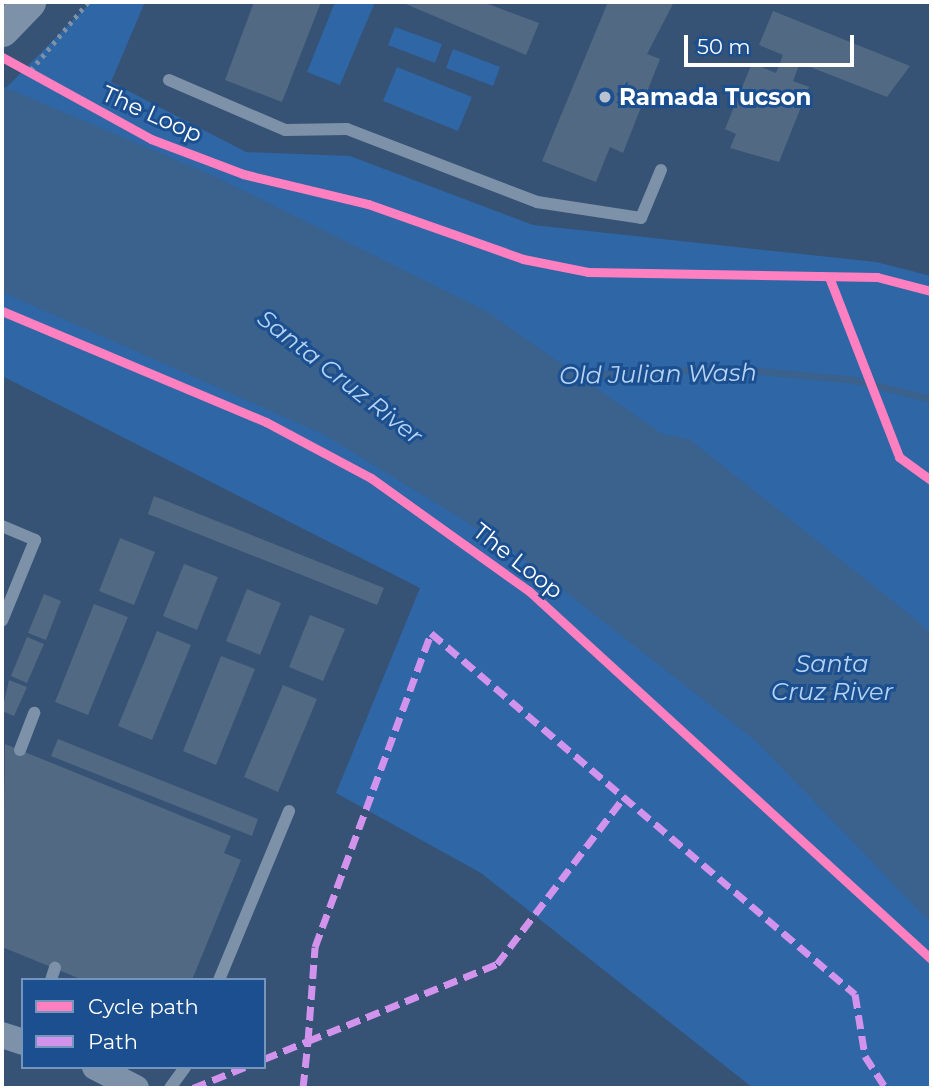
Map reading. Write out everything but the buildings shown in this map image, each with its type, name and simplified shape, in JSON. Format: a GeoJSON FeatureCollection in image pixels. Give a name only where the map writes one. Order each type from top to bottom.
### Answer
{"type":"FeatureCollection","features":[{"type":"Feature","properties":{"kind":"street"},"geometry":{"type":"LineString","coordinates":[[3,28],[29,2]]}},
{"type":"Feature","properties":{"kind":"street"},"geometry":{"type":"LineString","coordinates":[[2,1035],[21,1041]]}},
{"type":"Feature","properties":{"kind":"street"},"geometry":{"type":"LineString","coordinates":[[98,1069],[136,1088]]}},
{"type":"Feature","properties":{"kind":"lane"},"geometry":{"type":"LineString","coordinates":[[169,80],[285,130],[347,129],[537,202],[640,218],[661,170]]}},
{"type":"Feature","properties":{"kind":"lane"},"geometry":{"type":"LineString","coordinates":[[2,526],[35,540],[2,621]]}},
{"type":"Feature","properties":{"kind":"lane"},"geometry":{"type":"LineString","coordinates":[[20,750],[34,713]]}},
{"type":"Feature","properties":{"kind":"lane"},"geometry":{"type":"LineString","coordinates":[[220,978],[289,811]]}},
{"type":"Feature","properties":{"kind":"lane"},"geometry":{"type":"LineString","coordinates":[[170,1088],[184,1069]]}},
{"type":"Feature","properties":{"kind":"path"},"geometry":{"type":"LineString","coordinates":[[31,70],[88,2]]}},
{"type":"Feature","properties":{"kind":"path"},"geometry":{"type":"LineString","coordinates":[[20,65],[40,75]]}},
{"type":"Feature","properties":{"kind":"shaded area"},"geometry":{"type":"Polygon","coordinates":[[[91,2],[145,2],[111,82],[246,152],[350,156],[533,225],[876,262],[931,276],[931,1088],[753,1088],[481,873],[336,793],[420,588],[2,376],[2,92],[91,2]]]}},
{"type":"Feature","properties":{"kind":"shaded area"},"geometry":{"type":"Polygon","coordinates":[[[335,2],[375,2],[340,85],[307,72],[335,2]]]}},
{"type":"Feature","properties":{"kind":"shaded area"},"geometry":{"type":"Polygon","coordinates":[[[395,27],[442,44],[435,63],[388,45],[395,27]]]}},
{"type":"Feature","properties":{"kind":"shaded area"},"geometry":{"type":"Polygon","coordinates":[[[453,49],[500,67],[493,86],[446,68],[453,49]]]}},
{"type":"Feature","properties":{"kind":"shaded area"},"geometry":{"type":"Polygon","coordinates":[[[397,67],[472,97],[458,131],[383,101],[397,67]]]}},
{"type":"Feature","properties":{"kind":"water","name":"Santa Cruz River"},"geometry":{"type":"Polygon","coordinates":[[[2,86],[214,176],[486,311],[662,434],[689,439],[919,622],[931,635],[931,923],[756,741],[511,549],[323,434],[2,292],[2,86]]]}},
{"type":"Feature","properties":{"kind":"waterway","name":"Old Julian Wash"},"geometry":{"type":"LineString","coordinates":[[571,376],[728,368],[855,380],[931,399]]}},
{"type":"Feature","properties":{"kind":"tram line"},"geometry":{"type":"LineString","coordinates":[[2,22],[22,2]]}},
{"type":"Feature","properties":{"kind":"tram line"},"geometry":{"type":"LineString","coordinates":[[2,40],[41,2]]}},
{"type":"Feature","properties":{"kind":"marked path"},"geometry":{"type":"LineString","coordinates":[[266,1058],[308,1041],[315,947],[431,633],[855,994],[865,1056],[886,1088]]}},
{"type":"Feature","properties":{"kind":"marked path"},"geometry":{"type":"LineString","coordinates":[[303,1088],[308,1041],[497,964],[624,797]]}},
{"type":"Feature","properties":{"kind":"marked path"},"geometry":{"type":"LineString","coordinates":[[193,1088],[240,1069]]}},
{"type":"Feature","properties":{"kind":"cycle path","name":"The Loop"},"geometry":{"type":"LineString","coordinates":[[2,57],[151,139],[243,174],[368,204],[523,259],[588,272],[877,277],[931,291]]}},
{"type":"Feature","properties":{"kind":"cycle path"},"geometry":{"type":"LineString","coordinates":[[829,277],[899,457],[931,480]]}},
{"type":"Feature","properties":{"kind":"cycle path","name":"The Loop"},"geometry":{"type":"LineString","coordinates":[[2,311],[266,422],[371,478],[529,591],[931,959]]}},
{"type":"Feature","properties":{"kind":"place","name":"Ramada Tucson"},"geometry":{"type":"Point","coordinates":[605,97]}}]}
